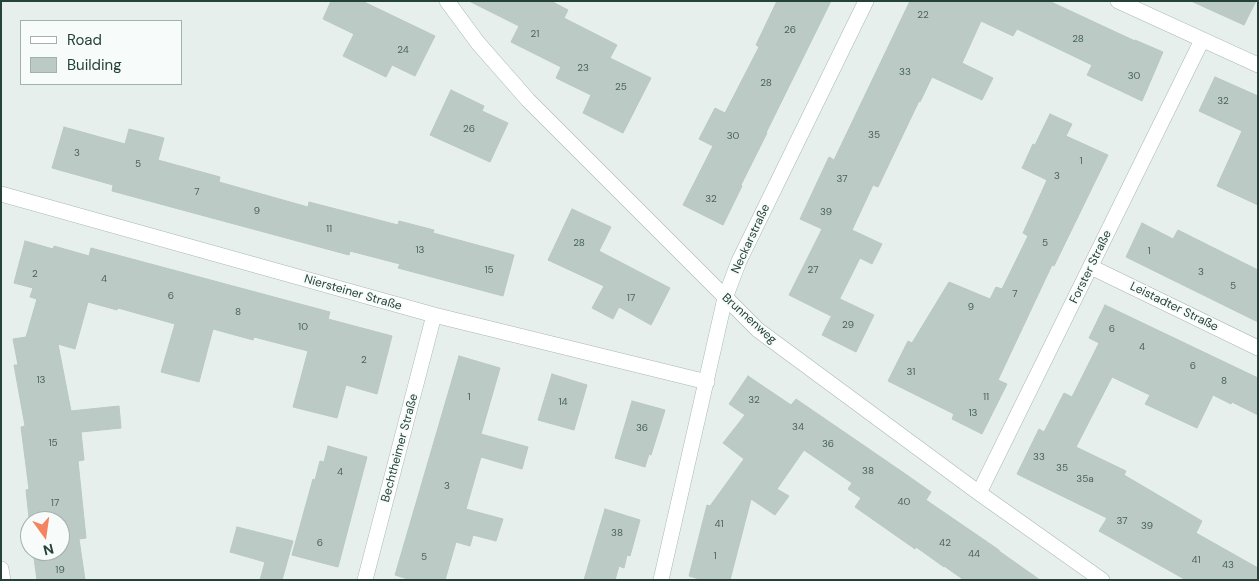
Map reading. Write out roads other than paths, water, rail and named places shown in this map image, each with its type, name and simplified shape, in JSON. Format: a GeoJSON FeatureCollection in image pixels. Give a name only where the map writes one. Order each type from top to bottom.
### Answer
{"type":"FeatureCollection","features":[{"type":"Feature","properties":{"kind":"street","name":"Brunnenweg"},"geometry":{"type":"LineString","coordinates":[[447,1],[478,44],[528,100],[758,330],[979,493],[1102,580]]}},
{"type":"Feature","properties":{"kind":"street","name":"Neckarstraße"},"geometry":{"type":"LineString","coordinates":[[661,580],[725,298],[739,261],[866,1]]}},
{"type":"Feature","properties":{"kind":"street"},"geometry":{"type":"LineString","coordinates":[[1118,1],[1258,65]]}},
{"type":"Feature","properties":{"kind":"street","name":"Forster Straße"},"geometry":{"type":"LineString","coordinates":[[979,493],[1202,40]]}},
{"type":"Feature","properties":{"kind":"street","name":"Niersteiner Straße"},"geometry":{"type":"LineString","coordinates":[[1,194],[434,315],[707,382]]}},
{"type":"Feature","properties":{"kind":"street","name":"Leistadter Straße"},"geometry":{"type":"LineString","coordinates":[[1091,267],[1258,348]]}},
{"type":"Feature","properties":{"kind":"street","name":"Bechtheimer Straße"},"geometry":{"type":"LineString","coordinates":[[365,580],[434,315]]}},
{"type":"Feature","properties":{"kind":"street"},"geometry":{"type":"LineString","coordinates":[[1,569],[3,580]]}}]}
